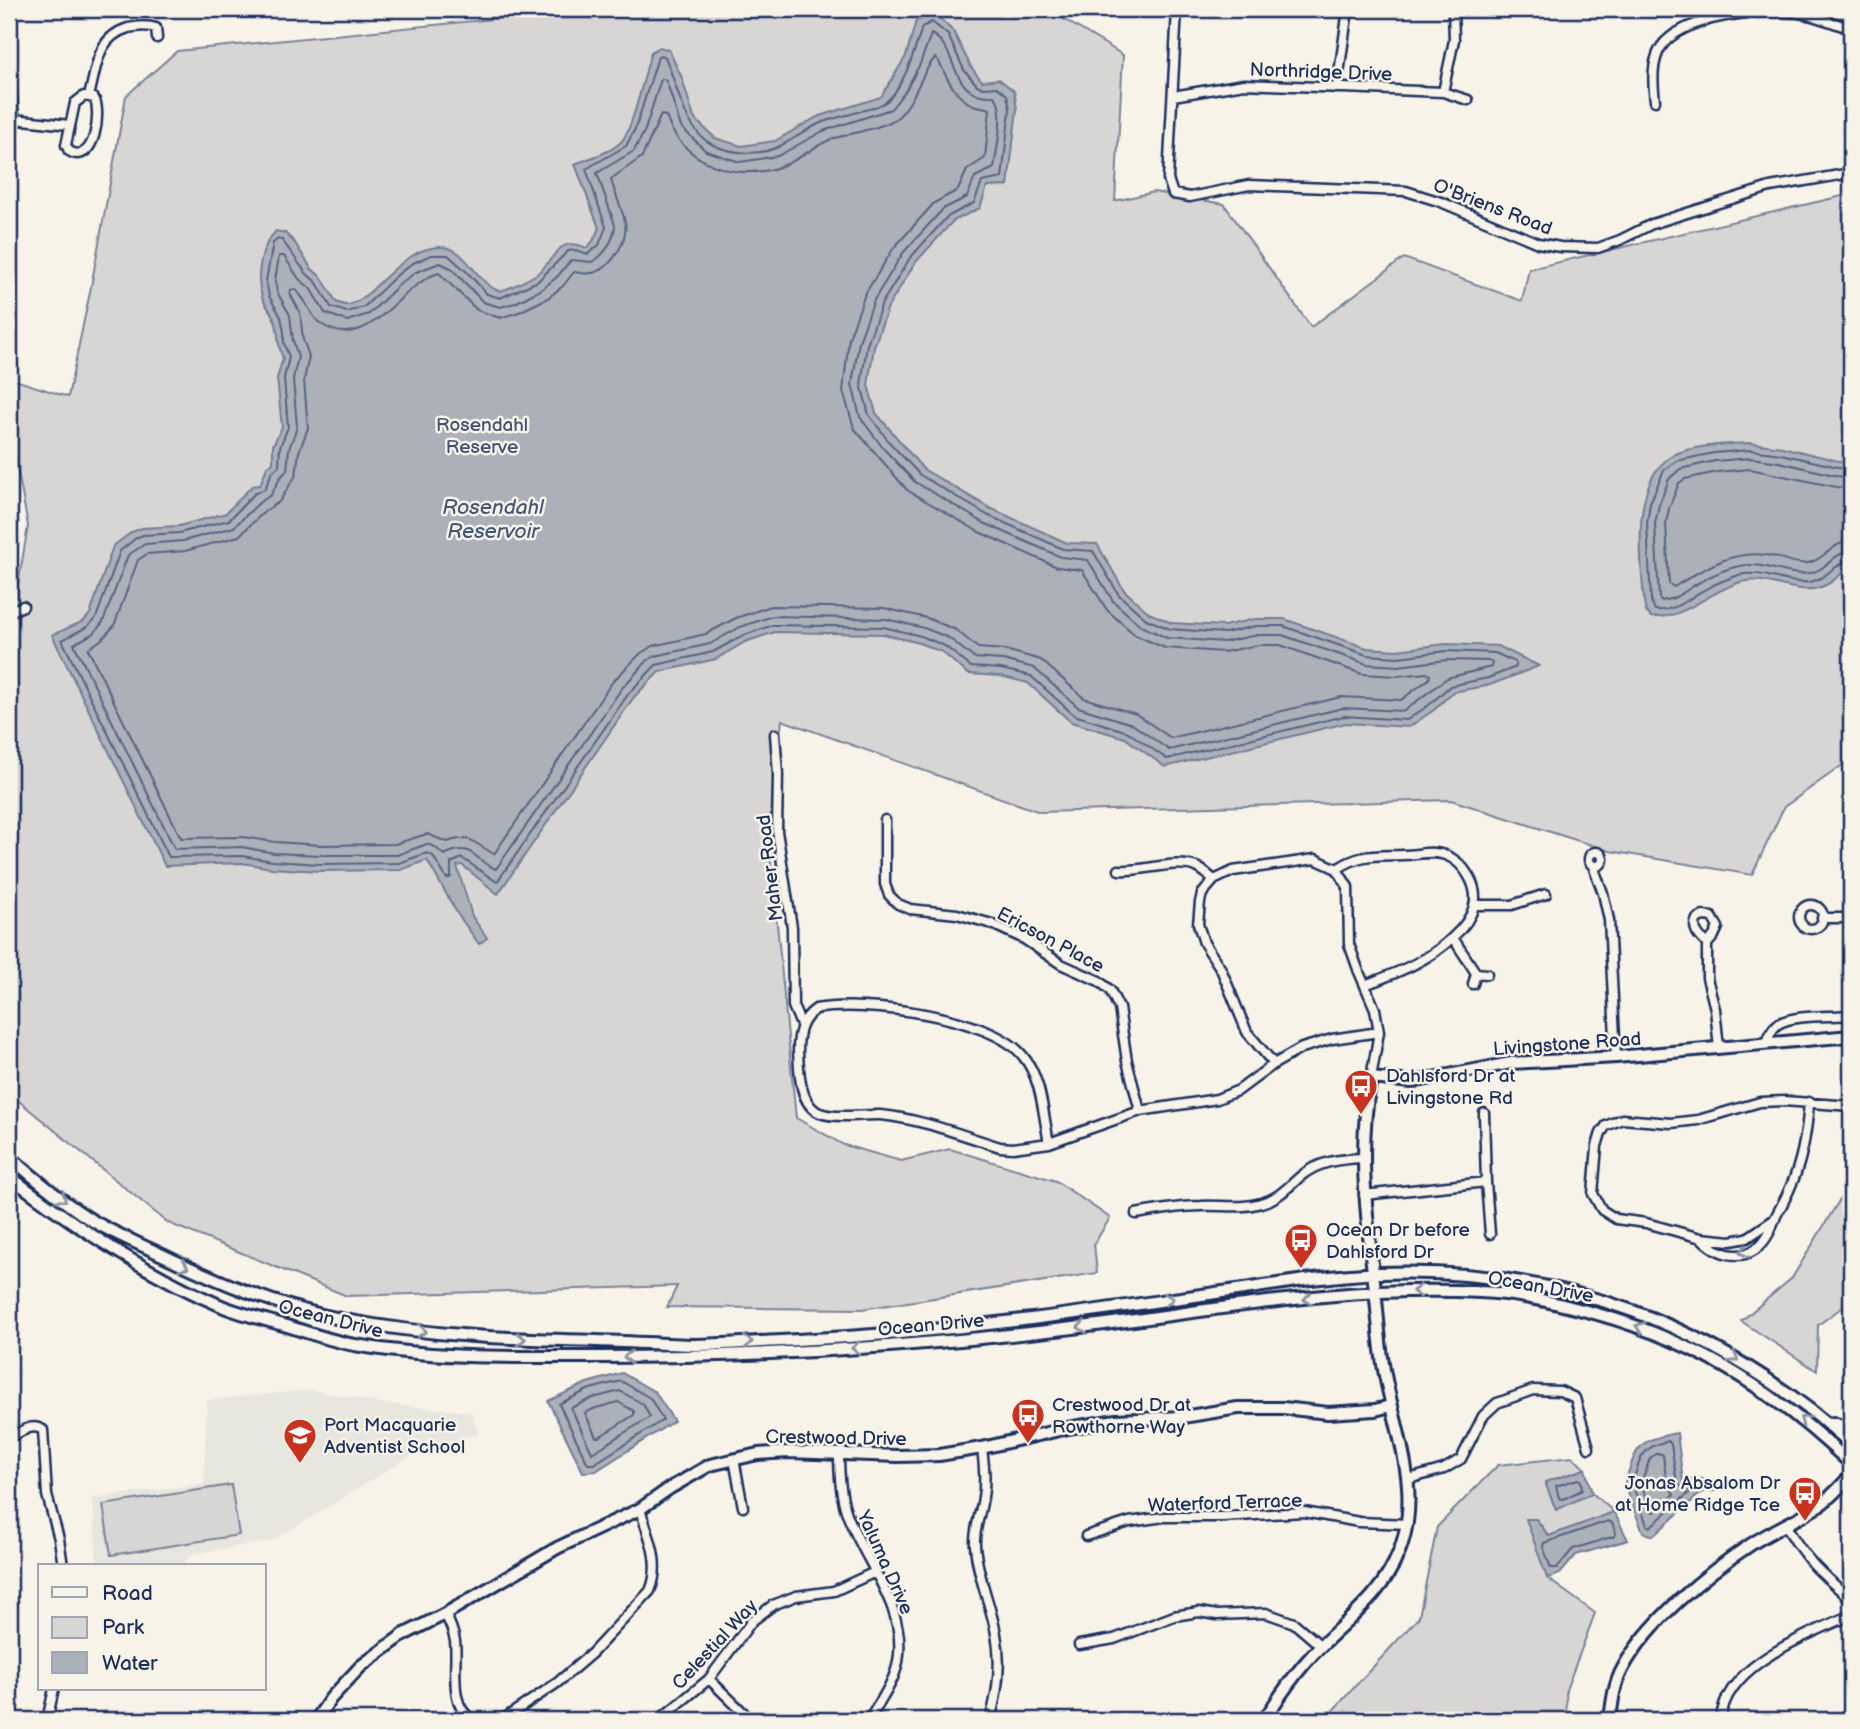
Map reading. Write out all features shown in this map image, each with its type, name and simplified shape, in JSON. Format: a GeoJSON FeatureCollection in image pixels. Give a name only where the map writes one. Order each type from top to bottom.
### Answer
{"type":"FeatureCollection","features":[{"type":"Feature","properties":{"kind":"main road","name":"Livingstone Road"},"geometry":{"type":"LineString","coordinates":[[1371,1079],[1412,1082],[1511,1063],[1616,1057],[1851,1036]]}},
{"type":"Feature","properties":{"kind":"main road"},"geometry":{"type":"LineString","coordinates":[[1264,1720],[1289,1682],[1321,1646],[1363,1608],[1390,1574],[1408,1524],[1409,1479],[1383,1363],[1364,1195],[1363,1158],[1371,1079]]}},
{"type":"Feature","properties":{"kind":"main road","name":"Ocean Drive"},"geometry":{"type":"LineString","coordinates":[[9,1156],[88,1218],[134,1242],[257,1297],[342,1320],[453,1335],[711,1344],[828,1339],[978,1325],[1331,1277],[1373,1274],[1490,1278],[1561,1289],[1625,1307],[1691,1334],[1758,1371],[1824,1419],[1851,1444]]}},
{"type":"Feature","properties":{"kind":"main road","name":"Ocean Drive"},"geometry":{"type":"LineString","coordinates":[[9,1176],[96,1239],[165,1278],[228,1308],[334,1340],[429,1355],[695,1357],[790,1352],[941,1342],[1072,1329],[1256,1304],[1376,1293],[1426,1290],[1509,1295],[1612,1317],[1664,1335],[1703,1353],[1811,1426],[1851,1464]]}},
{"type":"Feature","properties":{"kind":"main road"},"geometry":{"type":"LineString","coordinates":[[334,1340],[342,1320]]}},
{"type":"Feature","properties":{"kind":"main road","name":"Crestwood Drive"},"geometry":{"type":"LineString","coordinates":[[317,1720],[331,1698],[378,1652],[403,1635],[445,1614],[557,1548],[639,1509],[710,1465],[758,1454],[939,1455],[982,1448],[1068,1427],[1238,1409],[1283,1408],[1328,1413],[1375,1410],[1391,1406]]}},
{"type":"Feature","properties":{"kind":"main road"},"geometry":{"type":"LineString","coordinates":[[1824,1419],[1851,1429]]}},
{"type":"Feature","properties":{"kind":"main road"},"geometry":{"type":"LineString","coordinates":[[1610,1720],[1612,1699],[1622,1669],[1640,1643],[1689,1592],[1732,1558],[1819,1506],[1851,1475]]}},
{"type":"Feature","properties":{"kind":"street","name":"O'Briens Road"},"geometry":{"type":"LineString","coordinates":[[1177,9],[1168,179],[1173,194],[1190,197],[1248,185],[1406,191],[1441,202],[1538,243],[1560,247],[1607,246],[1653,223],[1770,187],[1851,173]]}},
{"type":"Feature","properties":{"kind":"street"},"geometry":{"type":"LineString","coordinates":[[1337,88],[1348,9]]}},
{"type":"Feature","properties":{"kind":"street"},"geometry":{"type":"LineString","coordinates":[[1443,92],[1454,40],[1453,9]]}},
{"type":"Feature","properties":{"kind":"street"},"geometry":{"type":"LineString","coordinates":[[1655,100],[1653,80],[1661,48],[1684,30],[1720,18],[1774,10],[1800,13],[1851,29]]}},
{"type":"Feature","properties":{"kind":"street"},"geometry":{"type":"LineString","coordinates":[[89,96],[102,45],[111,35],[133,27],[152,26],[156,28],[157,38]]}},
{"type":"Feature","properties":{"kind":"street"},"geometry":{"type":"LineString","coordinates":[[9,65],[14,119],[9,147]]}},
{"type":"Feature","properties":{"kind":"street","name":"Northridge Drive"},"geometry":{"type":"LineString","coordinates":[[1173,96],[1244,84],[1443,92],[1468,100]]}},
{"type":"Feature","properties":{"kind":"street"},"geometry":{"type":"LineString","coordinates":[[89,96],[94,98],[99,109],[91,144],[85,153],[79,155],[69,151],[66,145],[69,125],[75,103],[79,98],[89,96]]}},
{"type":"Feature","properties":{"kind":"street"},"geometry":{"type":"LineString","coordinates":[[14,119],[69,125]]}},
{"type":"Feature","properties":{"kind":"street"},"geometry":{"type":"LineString","coordinates":[[9,611],[23,606]]}},
{"type":"Feature","properties":{"kind":"street","name":"Maher Road"},"geometry":{"type":"LineString","coordinates":[[775,734],[778,774],[777,831],[792,927],[793,998],[794,1010],[801,1025],[798,1036],[800,1074],[805,1097],[817,1112],[831,1116],[872,1115],[913,1120],[1000,1147],[1049,1143]]}},
{"type":"Feature","properties":{"kind":"street","name":"Ericson Place"},"geometry":{"type":"LineString","coordinates":[[886,820],[885,884],[889,895],[898,904],[910,909],[957,914],[992,924],[1024,939],[1061,964],[1099,981],[1110,990],[1119,1008],[1126,1054],[1140,1111]]}},
{"type":"Feature","properties":{"kind":"street"},"geometry":{"type":"LineString","coordinates":[[1337,869],[1361,856],[1439,853],[1452,858],[1468,875],[1474,890],[1475,905],[1465,924],[1453,938],[1412,966],[1365,985]]}},
{"type":"Feature","properties":{"kind":"street"},"geometry":{"type":"LineString","coordinates":[[1273,1064],[1247,1032],[1221,969],[1201,934],[1197,917],[1202,894],[1214,880],[1233,871],[1306,859],[1325,862],[1337,869],[1348,887],[1349,944],[1375,1009],[1379,1032],[1371,1079]]}},
{"type":"Feature","properties":{"kind":"street"},"geometry":{"type":"LineString","coordinates":[[1119,870],[1136,871],[1189,865],[1199,868],[1214,880]]}},
{"type":"Feature","properties":{"kind":"street"},"geometry":{"type":"LineString","coordinates":[[1592,866],[1603,893],[1609,920],[1616,1057]]}},
{"type":"Feature","properties":{"kind":"street"},"geometry":{"type":"LineString","coordinates":[[1475,905],[1512,905],[1546,894]]}},
{"type":"Feature","properties":{"kind":"street"},"geometry":{"type":"LineString","coordinates":[[1822,918],[1851,918]]}},
{"type":"Feature","properties":{"kind":"street"},"geometry":{"type":"LineString","coordinates":[[1453,938],[1476,973],[1473,984]]}},
{"type":"Feature","properties":{"kind":"street"},"geometry":{"type":"LineString","coordinates":[[1707,944],[1707,978],[1715,1009],[1719,1048]]}},
{"type":"Feature","properties":{"kind":"street"},"geometry":{"type":"LineString","coordinates":[[1476,973],[1487,974]]}},
{"type":"Feature","properties":{"kind":"street"},"geometry":{"type":"LineString","coordinates":[[793,998],[811,1013]]}},
{"type":"Feature","properties":{"kind":"street"},"geometry":{"type":"LineString","coordinates":[[801,1025],[811,1013],[824,1008],[861,1007],[915,1012],[967,1025],[1006,1041],[1022,1054],[1035,1076],[1049,1143],[1140,1111],[1217,1100],[1239,1090],[1273,1064],[1316,1043],[1379,1032]]}},
{"type":"Feature","properties":{"kind":"street"},"geometry":{"type":"LineString","coordinates":[[1767,1044],[1770,1033],[1778,1024],[1791,1019],[1851,1014]]}},
{"type":"Feature","properties":{"kind":"street"},"geometry":{"type":"LineString","coordinates":[[1775,1219],[1740,1240],[1701,1238],[1646,1223],[1616,1219],[1602,1210],[1593,1194],[1597,1146],[1601,1133],[1614,1122],[1629,1118],[1671,1123],[1698,1119],[1760,1102],[1809,1102],[1851,1107]]}},
{"type":"Feature","properties":{"kind":"street"},"geometry":{"type":"LineString","coordinates":[[1701,1238],[1710,1248],[1729,1256],[1745,1254],[1760,1245],[1769,1233],[1800,1160],[1809,1102]]}},
{"type":"Feature","properties":{"kind":"street"},"geometry":{"type":"LineString","coordinates":[[1484,1113],[1490,1234]]}},
{"type":"Feature","properties":{"kind":"street"},"geometry":{"type":"LineString","coordinates":[[1136,1214],[1166,1208],[1243,1207],[1262,1203],[1283,1193],[1314,1167],[1331,1161],[1363,1158]]}},
{"type":"Feature","properties":{"kind":"street"},"geometry":{"type":"LineString","coordinates":[[1364,1195],[1486,1182]]}},
{"type":"Feature","properties":{"kind":"street"},"geometry":{"type":"LineString","coordinates":[[1409,1479],[1444,1469],[1461,1459],[1483,1416],[1497,1403],[1533,1390],[1560,1391],[1575,1398],[1589,1448]]}},
{"type":"Feature","properties":{"kind":"street"},"geometry":{"type":"LineString","coordinates":[[9,1437],[31,1426],[38,1426],[43,1430],[47,1494],[63,1564]]}},
{"type":"Feature","properties":{"kind":"street"},"geometry":{"type":"LineString","coordinates":[[982,1448],[984,1495],[975,1544],[981,1579],[996,1634],[999,1663],[997,1695],[990,1720]]}},
{"type":"Feature","properties":{"kind":"street","name":"Yaluma Drive"},"geometry":{"type":"LineString","coordinates":[[839,1453],[841,1487],[846,1510],[897,1621],[898,1663],[869,1720]]}},
{"type":"Feature","properties":{"kind":"street"},"geometry":{"type":"LineString","coordinates":[[734,1459],[743,1507]]}},
{"type":"Feature","properties":{"kind":"street"},"geometry":{"type":"LineString","coordinates":[[502,1720],[557,1683],[592,1653],[650,1591],[656,1565],[653,1546],[639,1509]]}},
{"type":"Feature","properties":{"kind":"street","name":"Waterford Terrace"},"geometry":{"type":"LineString","coordinates":[[1086,1536],[1129,1522],[1164,1517],[1304,1512],[1359,1522],[1408,1524]]}},
{"type":"Feature","properties":{"kind":"street"},"geometry":{"type":"LineString","coordinates":[[1785,1524],[1809,1562],[1851,1599]]}},
{"type":"Feature","properties":{"kind":"street","name":"Celestial Way"},"geometry":{"type":"LineString","coordinates":[[659,1720],[709,1679],[752,1621],[773,1605],[796,1596],[834,1591],[875,1572]]}},
{"type":"Feature","properties":{"kind":"street"},"geometry":{"type":"LineString","coordinates":[[1079,1645],[1114,1639],[1174,1616],[1199,1612],[1217,1615],[1266,1613],[1294,1623],[1321,1646]]}},
{"type":"Feature","properties":{"kind":"street"},"geometry":{"type":"LineString","coordinates":[[445,1614],[454,1641],[457,1696],[462,1709],[474,1720]]}},
{"type":"Feature","properties":{"kind":"street"},"geometry":{"type":"LineString","coordinates":[[1721,1720],[1726,1699],[1739,1680],[1786,1646],[1851,1615]]}},
{"type":"Feature","properties":{"kind":"street"},"geometry":{"type":"LineString","coordinates":[[709,1679],[751,1720]]}},
{"type":"Feature","properties":{"kind":"street"},"geometry":{"type":"LineString","coordinates":[[47,1720],[54,1690]]}},
{"type":"Feature","properties":{"kind":"street"},"geometry":{"type":"LineString","coordinates":[[1184,1720],[1212,1720]]}},
{"type":"Feature","properties":{"kind":"shaded area","name":"Port Macquarie Adventist School"},"geometry":{"type":"Polygon","coordinates":[[[312,1390],[384,1404],[471,1412],[478,1434],[428,1445],[272,1541],[192,1554],[184,1564],[97,1564],[93,1498],[204,1484],[207,1400],[312,1390]]]}},
{"type":"Feature","properties":{"kind":"green space","name":"Rosendahl Reserve"},"geometry":{"type":"Polygon","coordinates":[[[554,9],[1047,9],[1123,55],[1115,201],[1154,192],[1224,204],[1311,327],[1404,258],[1522,301],[1529,269],[1851,194],[1851,759],[1784,807],[1752,875],[1610,851],[1451,800],[1040,812],[782,720],[768,832],[796,1118],[844,1145],[901,1161],[950,1149],[1056,1181],[1110,1218],[1094,1244],[1097,1273],[862,1309],[667,1307],[677,1286],[347,1296],[168,1223],[9,1093],[9,638],[28,526],[9,423],[9,378],[68,397],[126,96],[177,51],[542,14],[554,9]]]}},
{"type":"Feature","properties":{"kind":"green space"},"geometry":{"type":"Polygon","coordinates":[[[1851,1181],[1851,1301],[1818,1325],[1817,1371],[1741,1321],[1792,1278],[1851,1181]]]}},
{"type":"Feature","properties":{"kind":"green space"},"geometry":{"type":"Polygon","coordinates":[[[1573,1457],[1585,1469],[1545,1482],[1556,1510],[1592,1493],[1614,1512],[1549,1536],[1536,1519],[1547,1578],[1595,1613],[1566,1690],[1567,1720],[1324,1720],[1419,1617],[1437,1527],[1498,1465],[1573,1457]]]}},
{"type":"Feature","properties":{"kind":"green space"},"geometry":{"type":"Polygon","coordinates":[[[231,1485],[239,1535],[111,1555],[103,1505],[231,1485]]]}},
{"type":"Feature","properties":{"kind":"water","name":"Rosendahl Reservoir"},"geometry":{"type":"Polygon","coordinates":[[[934,13],[953,31],[971,67],[982,81],[999,79],[1014,91],[1017,109],[1008,186],[987,187],[980,208],[953,221],[915,263],[888,307],[874,347],[868,385],[876,413],[923,469],[990,508],[1067,543],[1097,544],[1124,590],[1149,613],[1172,623],[1224,626],[1255,619],[1284,619],[1367,648],[1397,650],[1446,644],[1498,646],[1539,666],[1490,685],[1453,692],[1434,710],[1409,727],[1346,723],[1165,767],[1125,738],[1071,722],[1028,683],[1000,676],[968,674],[942,652],[919,643],[883,634],[775,632],[745,642],[716,659],[659,672],[634,697],[498,894],[462,865],[457,866],[472,916],[487,938],[479,944],[457,913],[427,860],[401,870],[320,871],[242,863],[165,866],[52,635],[84,621],[90,614],[113,546],[142,528],[179,526],[226,513],[252,486],[260,485],[267,467],[273,463],[273,445],[282,427],[277,378],[283,358],[275,321],[262,297],[259,271],[266,244],[276,231],[285,233],[295,243],[311,268],[322,278],[336,302],[344,305],[365,296],[412,256],[426,249],[441,247],[458,253],[484,282],[500,291],[535,275],[562,247],[568,244],[587,248],[593,241],[599,228],[575,164],[605,152],[621,142],[634,113],[651,52],[660,47],[669,50],[682,78],[694,118],[715,138],[741,146],[775,141],[817,117],[881,97],[906,56],[916,21],[934,13]]]}},
{"type":"Feature","properties":{"kind":"water"},"geometry":{"type":"Polygon","coordinates":[[[1751,443],[1782,447],[1851,464],[1851,565],[1833,581],[1815,589],[1752,580],[1729,586],[1686,610],[1663,617],[1651,617],[1646,612],[1644,602],[1640,544],[1644,502],[1649,483],[1659,467],[1679,452],[1710,446],[1751,443]]]}},
{"type":"Feature","properties":{"kind":"water"},"geometry":{"type":"Polygon","coordinates":[[[622,1373],[655,1392],[674,1421],[596,1471],[583,1472],[548,1401],[587,1383],[622,1373]]]}},
{"type":"Feature","properties":{"kind":"water"},"geometry":{"type":"Polygon","coordinates":[[[1677,1433],[1683,1481],[1702,1479],[1716,1482],[1715,1491],[1702,1492],[1653,1536],[1643,1532],[1624,1485],[1635,1454],[1645,1443],[1677,1433]]]}},
{"type":"Feature","properties":{"kind":"water"},"geometry":{"type":"Polygon","coordinates":[[[1585,1469],[1592,1493],[1556,1510],[1545,1482],[1585,1469]]]}},
{"type":"Feature","properties":{"kind":"water"},"geometry":{"type":"Polygon","coordinates":[[[1614,1512],[1628,1540],[1576,1555],[1560,1574],[1547,1578],[1526,1519],[1536,1519],[1549,1536],[1614,1512]]]}},
{"type":"Feature","properties":{"kind":"place","name":"Dahlsford Dr at Livingstone Rd"},"geometry":{"type":"Point","coordinates":[1361,1116]}},
{"type":"Feature","properties":{"kind":"place","name":"Ocean Dr before Dahlsford Dr"},"geometry":{"type":"Point","coordinates":[1301,1270]}},
{"type":"Feature","properties":{"kind":"place","name":"Crestwood Dr at Rowthorne Way"},"geometry":{"type":"Point","coordinates":[1028,1445]}},
{"type":"Feature","properties":{"kind":"place","name":"Port Macquarie Adventist School"},"geometry":{"type":"Point","coordinates":[300,1465]}},
{"type":"Feature","properties":{"kind":"place","name":"Jonas Absalom Dr at Home Ridge Tce"},"geometry":{"type":"Point","coordinates":[1805,1523]}}]}
